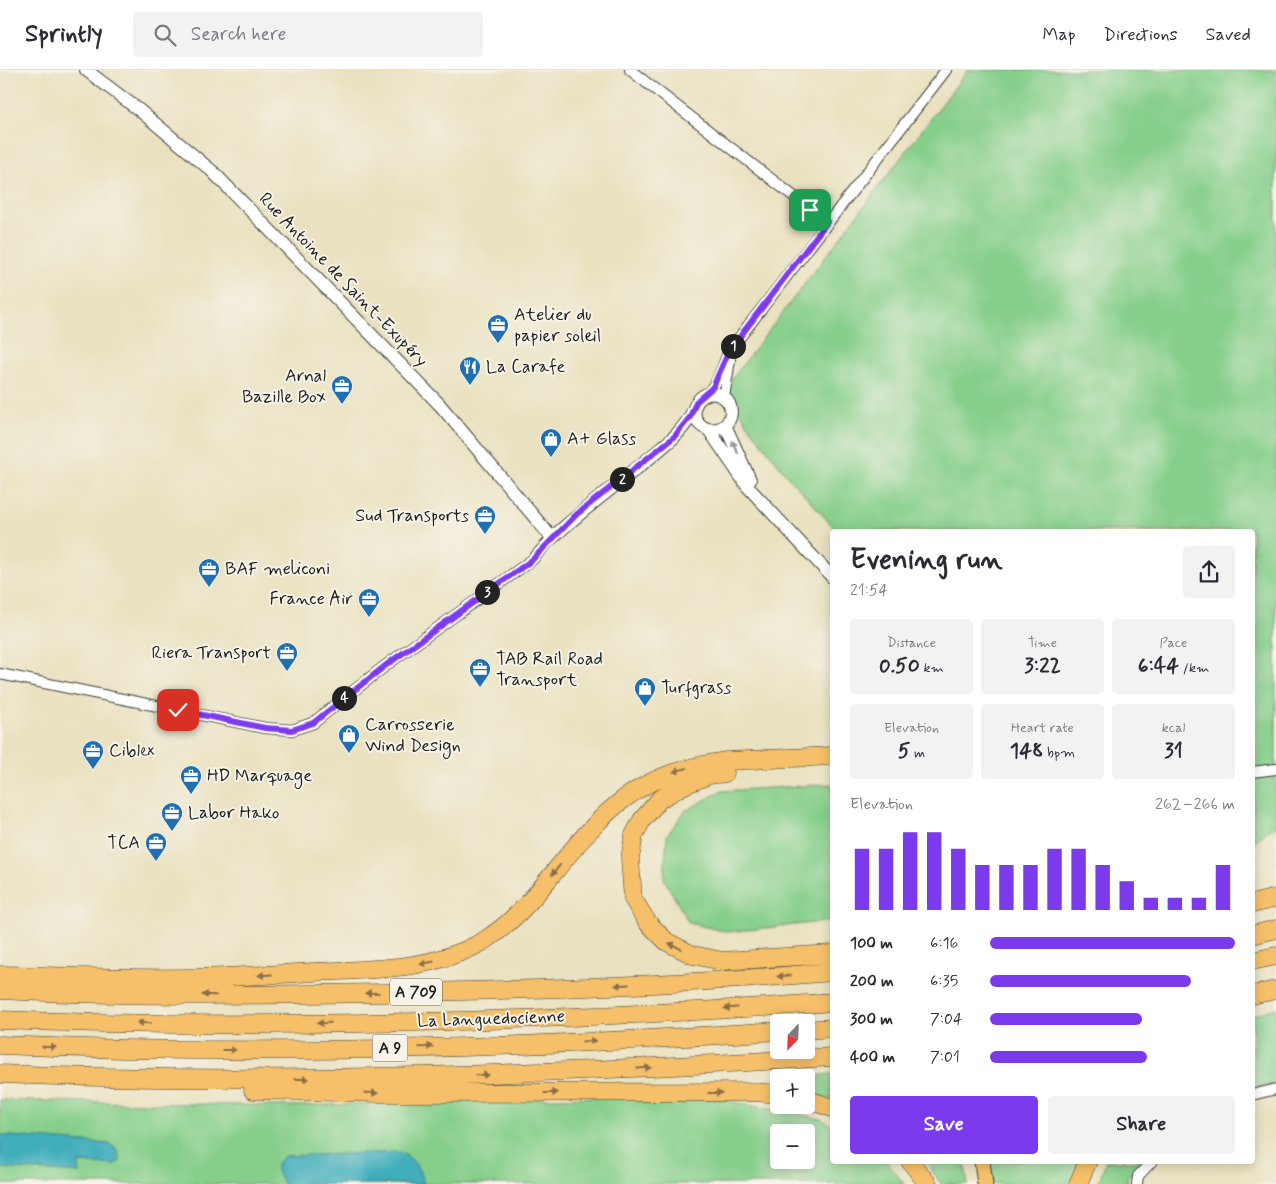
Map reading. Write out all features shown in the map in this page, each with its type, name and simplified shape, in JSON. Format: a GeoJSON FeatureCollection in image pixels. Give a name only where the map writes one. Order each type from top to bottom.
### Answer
{"type":"FeatureCollection","features":[{"type":"Feature","properties":{"kind":"highway"},"geometry":{"type":"LineString","coordinates":[[0,975],[214,978],[398,967],[440,960],[480,943],[504,927],[529,902],[594,825],[617,804],[646,784],[672,772],[713,762],[830,756]]}},
{"type":"Feature","properties":{"kind":"highway"},"geometry":{"type":"LineString","coordinates":[[830,766],[756,769],[709,774],[682,786],[660,799],[642,820],[634,835],[630,859],[633,900],[648,923],[667,942],[692,955],[722,961],[830,954]]}},
{"type":"Feature","properties":{"kind":"highway"},"geometry":{"type":"LineString","coordinates":[[1255,903],[1276,898]]}},
{"type":"Feature","properties":{"kind":"highway"},"geometry":{"type":"LineString","coordinates":[[1255,933],[1276,929]]}},
{"type":"Feature","properties":{"kind":"highway"},"geometry":{"type":"LineString","coordinates":[[1255,960],[1276,956]]}},
{"type":"Feature","properties":{"kind":"highway","name":"A 709"},"geometry":{"type":"LineString","coordinates":[[0,990],[243,996],[509,991],[779,977],[830,972]]}},
{"type":"Feature","properties":{"kind":"highway"},"geometry":{"type":"LineString","coordinates":[[1255,994],[1274,991]]}},
{"type":"Feature","properties":{"kind":"highway"},"geometry":{"type":"LineString","coordinates":[[1255,999],[1274,991]]}},
{"type":"Feature","properties":{"kind":"highway","name":"La Languedocienne"},"geometry":{"type":"LineString","coordinates":[[0,1020],[249,1024],[420,1022],[607,1015],[830,1002]]}},
{"type":"Feature","properties":{"kind":"highway"},"geometry":{"type":"LineString","coordinates":[[815,1029],[830,1028]]}},
{"type":"Feature","properties":{"kind":"highway","name":"La Languedocienne"},"geometry":{"type":"LineString","coordinates":[[0,1045],[109,1049],[343,1049],[508,1045],[770,1032]]}},
{"type":"Feature","properties":{"kind":"highway"},"geometry":{"type":"LineString","coordinates":[[0,1074],[61,1077],[255,1079],[438,1076],[630,1069],[830,1057]]}},
{"type":"Feature","properties":{"kind":"highway"},"geometry":{"type":"LineString","coordinates":[[61,1077],[181,1088],[271,1091],[443,1094],[770,1093]]}},
{"type":"Feature","properties":{"kind":"highway"},"geometry":{"type":"LineString","coordinates":[[815,1102],[830,1107]]}},
{"type":"Feature","properties":{"kind":"highway"},"geometry":{"type":"LineString","coordinates":[[912,1164],[928,1184]]}},
{"type":"Feature","properties":{"kind":"highway"},"geometry":{"type":"LineString","coordinates":[[1078,1184],[1087,1164]]}},
{"type":"Feature","properties":{"kind":"main road"},"geometry":{"type":"LineString","coordinates":[[975,1164],[978,1184]]}},
{"type":"Feature","properties":{"kind":"main road"},"geometry":{"type":"LineString","coordinates":[[982,1164],[985,1184]]}},
{"type":"Feature","properties":{"kind":"street","name":"Rue Antoine de Saint-Exupéry"},"geometry":{"type":"LineString","coordinates":[[86,70],[139,110],[212,171],[440,405],[552,538]]}},
{"type":"Feature","properties":{"kind":"street"},"geometry":{"type":"LineString","coordinates":[[630,70],[827,222]]}},
{"type":"Feature","properties":{"kind":"street"},"geometry":{"type":"LineString","coordinates":[[0,674],[265,728],[292,730],[313,723],[385,666],[532,560],[577,514],[674,437],[690,417],[700,397],[708,393],[717,381],[729,351],[946,70]]}},
{"type":"Feature","properties":{"kind":"street"},"geometry":{"type":"LineString","coordinates":[[724,397],[728,369],[736,342]]}},
{"type":"Feature","properties":{"kind":"street"},"geometry":{"type":"LineString","coordinates":[[674,437],[704,428],[715,430],[725,425],[730,419],[730,407],[724,397],[708,393]]}},
{"type":"Feature","properties":{"kind":"street"},"geometry":{"type":"LineString","coordinates":[[694,408],[696,420],[748,488],[830,575]]}},
{"type":"Feature","properties":{"kind":"street"},"geometry":{"type":"LineString","coordinates":[[725,425],[760,500]]}},
{"type":"Feature","properties":{"kind":"street"},"geometry":{"type":"LineString","coordinates":[[1255,772],[1276,769]]}},
{"type":"Feature","properties":{"kind":"street"},"geometry":{"type":"LineString","coordinates":[[1255,1095],[1276,1088]]}},
{"type":"Feature","properties":{"kind":"street"},"geometry":{"type":"LineString","coordinates":[[1137,1184],[1138,1176],[1149,1164]]}},
{"type":"Feature","properties":{"kind":"green space"},"geometry":{"type":"Polygon","coordinates":[[[968,70],[1276,70],[1276,826],[1255,841],[1255,529],[835,529],[785,473],[748,425],[725,388],[968,70]]]}},
{"type":"Feature","properties":{"kind":"green space"},"geometry":{"type":"Polygon","coordinates":[[[830,784],[830,921],[728,932],[689,923],[664,879],[667,835],[685,811],[721,791],[830,784]]]}},
{"type":"Feature","properties":{"kind":"green space"},"geometry":{"type":"Polygon","coordinates":[[[1276,1008],[1276,1083],[1255,1088],[1255,1014],[1276,1008]]]}},
{"type":"Feature","properties":{"kind":"green space"},"geometry":{"type":"Polygon","coordinates":[[[830,1074],[830,1099],[815,1094],[815,1076],[830,1074]]]}},
{"type":"Feature","properties":{"kind":"green space"},"geometry":{"type":"Polygon","coordinates":[[[591,1097],[712,1098],[770,1109],[770,1114],[796,1114],[822,1119],[830,1125],[830,1164],[889,1164],[904,1184],[0,1184],[0,1100],[291,1106],[591,1097]]]}},
{"type":"Feature","properties":{"kind":"green space"},"geometry":{"type":"Polygon","coordinates":[[[928,1164],[965,1164],[968,1184],[941,1184],[928,1164]]]}},
{"type":"Feature","properties":{"kind":"green space"},"geometry":{"type":"Polygon","coordinates":[[[987,1164],[1082,1164],[1073,1184],[989,1184],[987,1164]]]}},
{"type":"Feature","properties":{"kind":"green space"},"geometry":{"type":"Polygon","coordinates":[[[1105,1164],[1141,1164],[1127,1177],[1128,1184],[1098,1184],[1105,1164]]]}},
{"type":"Feature","properties":{"kind":"water"},"geometry":{"type":"Polygon","coordinates":[[[0,1135],[109,1144],[118,1151],[120,1161],[114,1165],[79,1163],[80,1173],[0,1168],[0,1135]]]}},
{"type":"Feature","properties":{"kind":"water"},"geometry":{"type":"Polygon","coordinates":[[[399,1152],[409,1157],[416,1164],[424,1184],[284,1184],[275,1168],[284,1156],[399,1152]]]}},
{"type":"Feature","properties":{"kind":"place","name":"Atelier du papier soleil"},"geometry":{"type":"Point","coordinates":[498,344]}},
{"type":"Feature","properties":{"kind":"place","name":"La Carafe"},"geometry":{"type":"Point","coordinates":[470,386]}},
{"type":"Feature","properties":{"kind":"place","name":"Arnal Bazille Box"},"geometry":{"type":"Point","coordinates":[342,405]}},
{"type":"Feature","properties":{"kind":"place","name":"A+ Glass"},"geometry":{"type":"Point","coordinates":[551,458]}},
{"type":"Feature","properties":{"kind":"place","name":"Sud Transports"},"geometry":{"type":"Point","coordinates":[485,535]}},
{"type":"Feature","properties":{"kind":"place","name":"BAF meliconi"},"geometry":{"type":"Point","coordinates":[209,588]}},
{"type":"Feature","properties":{"kind":"place","name":"France Air"},"geometry":{"type":"Point","coordinates":[369,618]}},
{"type":"Feature","properties":{"kind":"place","name":"Riera Transport"},"geometry":{"type":"Point","coordinates":[287,672]}},
{"type":"Feature","properties":{"kind":"place","name":"TAB Rail Road Transport"},"geometry":{"type":"Point","coordinates":[480,688]}},
{"type":"Feature","properties":{"kind":"place","name":"Turfgrass"},"geometry":{"type":"Point","coordinates":[645,707]}},
{"type":"Feature","properties":{"kind":"place","name":"Carrosserie Wind Design"},"geometry":{"type":"Point","coordinates":[349,754]}},
{"type":"Feature","properties":{"kind":"place","name":"Ciblex"},"geometry":{"type":"Point","coordinates":[93,770]}},
{"type":"Feature","properties":{"kind":"place","name":"HD Marquage"},"geometry":{"type":"Point","coordinates":[191,795]}},
{"type":"Feature","properties":{"kind":"place","name":"Labor Hako"},"geometry":{"type":"Point","coordinates":[172,832]}},
{"type":"Feature","properties":{"kind":"place","name":"TCA"},"geometry":{"type":"Point","coordinates":[156,862]}},
{"type":"Feature","properties":{"kind":"route"},"geometry":{"type":"LineString","coordinates":[[178,710],[265,728],[292,730],[313,723],[385,666],[532,560],[577,514],[674,437],[681,429],[690,417],[696,402],[700,397],[708,393],[717,381],[729,351],[827,222],[810,210]]}}]}
